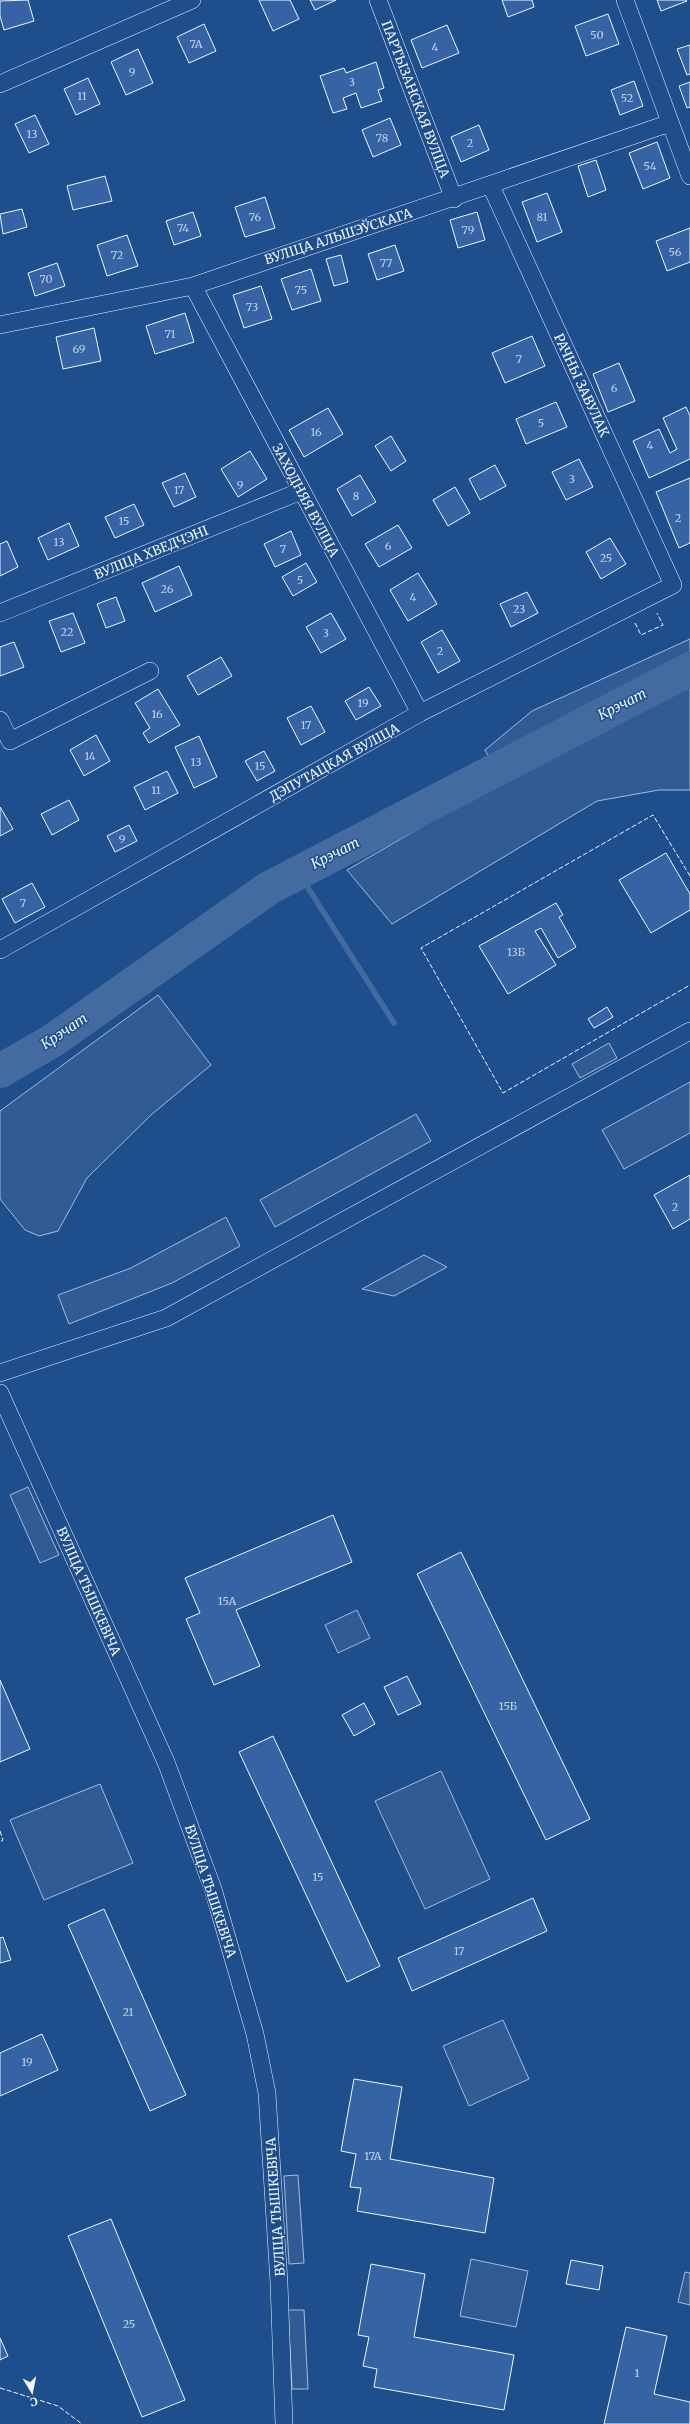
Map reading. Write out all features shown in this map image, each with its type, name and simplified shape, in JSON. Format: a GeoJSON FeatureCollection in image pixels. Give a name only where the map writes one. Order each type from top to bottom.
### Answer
{"type":"FeatureCollection","features":[{"type":"Feature","properties":{"kind":"street"},"geometry":{"type":"LineString","coordinates":[[0,84],[192,0]]}},
{"type":"Feature","properties":{"kind":"street","name":"ПАРТЫЗАНСКАЯ ВУЛІЦА"},"geometry":{"type":"LineString","coordinates":[[378,0],[454,199]]}},
{"type":"Feature","properties":{"kind":"street"},"geometry":{"type":"LineString","coordinates":[[625,0],[690,176]]}},
{"type":"Feature","properties":{"kind":"street","name":"ВУЛІЦА АЛЬШЭЎСКАГА"},"geometry":{"type":"LineString","coordinates":[[0,325],[193,286],[454,199],[670,123]]}},
{"type":"Feature","properties":{"kind":"street","name":"РАЧНЫ ЗАВУЛАК"},"geometry":{"type":"LineString","coordinates":[[491,186],[673,585]]}},
{"type":"Feature","properties":{"kind":"street","name":"ЗАХОДНЯЯ ВУЛІЦА"},"geometry":{"type":"LineString","coordinates":[[193,286],[420,713]]}},
{"type":"Feature","properties":{"kind":"street","name":"ВУЛІЦА ХВЕДЧЭНІ"},"geometry":{"type":"LineString","coordinates":[[0,613],[301,491]]}},
{"type":"Feature","properties":{"kind":"street","name":"ДЭПУТАЦКАЯ ВУЛІЦА"},"geometry":{"type":"LineString","coordinates":[[0,950],[420,713],[673,585]]}},
{"type":"Feature","properties":{"kind":"street"},"geometry":{"type":"LineString","coordinates":[[0,720],[5,743],[150,671]]}},
{"type":"Feature","properties":{"kind":"street"},"geometry":{"type":"LineString","coordinates":[[0,1373],[166,1318],[690,1032]]}},
{"type":"Feature","properties":{"kind":"street","name":"ВУЛІЦА ТЫШКЕВІЧА"},"geometry":{"type":"LineString","coordinates":[[0,1392],[166,1762],[213,1889],[255,2034],[267,2093],[280,2283],[284,2424]]}},
{"type":"Feature","properties":{"kind":"shaded area"},"geometry":{"type":"Polygon","coordinates":[[[690,639],[690,790],[659,790],[597,801],[392,924],[347,870],[501,781],[485,750],[532,711],[690,639]]]}},
{"type":"Feature","properties":{"kind":"shaded area"},"geometry":{"type":"Polygon","coordinates":[[[158,995],[211,1065],[151,1115],[87,1178],[58,1231],[39,1236],[25,1230],[0,1199],[0,1111],[158,995]]]}},
{"type":"Feature","properties":{"kind":"shaded area"},"geometry":{"type":"Polygon","coordinates":[[[609,1043],[617,1058],[580,1078],[572,1064],[609,1043]]]}},
{"type":"Feature","properties":{"kind":"shaded area"},"geometry":{"type":"Polygon","coordinates":[[[690,1082],[690,1133],[624,1169],[602,1130],[690,1082]]]}},
{"type":"Feature","properties":{"kind":"shaded area"},"geometry":{"type":"Polygon","coordinates":[[[416,1114],[431,1141],[275,1227],[260,1200],[416,1114]]]}},
{"type":"Feature","properties":{"kind":"shaded area"},"geometry":{"type":"Polygon","coordinates":[[[226,1217],[240,1246],[172,1283],[69,1324],[58,1295],[131,1268],[226,1217]]]}},
{"type":"Feature","properties":{"kind":"shaded area"},"geometry":{"type":"Polygon","coordinates":[[[424,1255],[447,1267],[394,1296],[362,1289],[424,1255]]]}},
{"type":"Feature","properties":{"kind":"shaded area"},"geometry":{"type":"Polygon","coordinates":[[[28,1487],[59,1555],[40,1563],[10,1495],[28,1487]]]}},
{"type":"Feature","properties":{"kind":"shaded area"},"geometry":{"type":"Polygon","coordinates":[[[357,1610],[370,1638],[338,1653],[325,1625],[357,1610]]]}},
{"type":"Feature","properties":{"kind":"shaded area"},"geometry":{"type":"Polygon","coordinates":[[[441,1771],[490,1879],[425,1909],[375,1801],[441,1771]]]}},
{"type":"Feature","properties":{"kind":"shaded area"},"geometry":{"type":"Polygon","coordinates":[[[100,1784],[133,1863],[44,1900],[10,1820],[100,1784]]]}},
{"type":"Feature","properties":{"kind":"shaded area"},"geometry":{"type":"Polygon","coordinates":[[[503,2020],[529,2079],[469,2106],[443,2046],[503,2020]]]}},
{"type":"Feature","properties":{"kind":"shaded area"},"geometry":{"type":"Polygon","coordinates":[[[298,2175],[304,2263],[289,2264],[284,2176],[298,2175]]]}},
{"type":"Feature","properties":{"kind":"shaded area"},"geometry":{"type":"Polygon","coordinates":[[[471,2259],[528,2271],[516,2327],[460,2316],[471,2259]]]}},
{"type":"Feature","properties":{"kind":"shaded area"},"geometry":{"type":"Polygon","coordinates":[[[685,2272],[690,2273],[690,2305],[678,2302],[685,2272]]]}},
{"type":"Feature","properties":{"kind":"shaded area"},"geometry":{"type":"Polygon","coordinates":[[[288,2310],[304,2310],[308,2389],[292,2389],[288,2310]]]}},
{"type":"Feature","properties":{"kind":"building"},"geometry":{"type":"Polygon","coordinates":[[[28,0],[34,21],[4,30],[0,16],[0,1],[28,0]]]}},
{"type":"Feature","properties":{"kind":"building"},"geometry":{"type":"Polygon","coordinates":[[[259,0],[290,0],[299,19],[273,31],[259,0]]]}},
{"type":"Feature","properties":{"kind":"building"},"geometry":{"type":"Polygon","coordinates":[[[310,0],[336,0],[315,10],[310,0]]]}},
{"type":"Feature","properties":{"kind":"building"},"geometry":{"type":"Polygon","coordinates":[[[502,0],[532,0],[534,7],[508,17],[502,0]]]}},
{"type":"Feature","properties":{"kind":"building"},"geometry":{"type":"Polygon","coordinates":[[[657,0],[686,0],[687,1],[661,11],[657,0]]]}},
{"type":"Feature","properties":{"kind":"building"},"geometry":{"type":"Polygon","coordinates":[[[608,14],[619,44],[586,56],[575,26],[608,14]]]}},
{"type":"Feature","properties":{"kind":"building"},"geometry":{"type":"Polygon","coordinates":[[[204,24],[216,51],[189,63],[177,37],[204,24]]]}},
{"type":"Feature","properties":{"kind":"building"},"geometry":{"type":"Polygon","coordinates":[[[447,25],[459,53],[422,68],[411,40],[447,25]]]}},
{"type":"Feature","properties":{"kind":"building"},"geometry":{"type":"Polygon","coordinates":[[[690,45],[690,74],[687,75],[677,49],[690,45]]]}},
{"type":"Feature","properties":{"kind":"building"},"geometry":{"type":"Polygon","coordinates":[[[138,49],[153,83],[126,95],[111,62],[138,49]]]}},
{"type":"Feature","properties":{"kind":"building"},"geometry":{"type":"Polygon","coordinates":[[[376,62],[384,88],[378,90],[382,101],[361,108],[356,93],[343,98],[347,109],[333,113],[320,76],[344,68],[346,73],[376,62]]]}},
{"type":"Feature","properties":{"kind":"building"},"geometry":{"type":"Polygon","coordinates":[[[88,78],[100,104],[76,115],[64,89],[88,78]]]}},
{"type":"Feature","properties":{"kind":"building"},"geometry":{"type":"Polygon","coordinates":[[[634,81],[643,106],[620,115],[611,90],[634,81]]]}},
{"type":"Feature","properties":{"kind":"building"},"geometry":{"type":"Polygon","coordinates":[[[690,82],[690,107],[687,108],[679,86],[690,82]]]}},
{"type":"Feature","properties":{"kind":"building"},"geometry":{"type":"Polygon","coordinates":[[[35,115],[49,144],[29,153],[15,124],[35,115]]]}},
{"type":"Feature","properties":{"kind":"building"},"geometry":{"type":"Polygon","coordinates":[[[390,118],[401,145],[373,157],[362,130],[390,118]]]}},
{"type":"Feature","properties":{"kind":"building"},"geometry":{"type":"Polygon","coordinates":[[[479,125],[489,150],[461,162],[451,137],[479,125]]]}},
{"type":"Feature","properties":{"kind":"building"},"geometry":{"type":"Polygon","coordinates":[[[657,142],[670,178],[643,189],[629,153],[657,142]]]}},
{"type":"Feature","properties":{"kind":"building"},"geometry":{"type":"Polygon","coordinates":[[[596,160],[606,190],[588,197],[578,166],[596,160]]]}},
{"type":"Feature","properties":{"kind":"building"},"geometry":{"type":"Polygon","coordinates":[[[105,176],[112,201],[73,210],[67,186],[105,176]]]}},
{"type":"Feature","properties":{"kind":"building"},"geometry":{"type":"Polygon","coordinates":[[[547,193],[562,232],[537,242],[522,202],[547,193]]]}},
{"type":"Feature","properties":{"kind":"building"},"geometry":{"type":"Polygon","coordinates":[[[265,197],[275,228],[245,237],[235,207],[265,197]]]}},
{"type":"Feature","properties":{"kind":"building"},"geometry":{"type":"Polygon","coordinates":[[[22,209],[27,227],[3,234],[0,214],[22,209]]]}},
{"type":"Feature","properties":{"kind":"building"},"geometry":{"type":"Polygon","coordinates":[[[193,212],[201,236],[174,245],[166,221],[193,212]]]}},
{"type":"Feature","properties":{"kind":"building"},"geometry":{"type":"Polygon","coordinates":[[[477,212],[485,240],[458,248],[450,220],[477,212]]]}},
{"type":"Feature","properties":{"kind":"building"},"geometry":{"type":"Polygon","coordinates":[[[690,228],[690,262],[667,271],[656,241],[690,228]]]}},
{"type":"Feature","properties":{"kind":"building"},"geometry":{"type":"Polygon","coordinates":[[[127,235],[138,266],[107,276],[97,245],[127,235]]]}},
{"type":"Feature","properties":{"kind":"building"},"geometry":{"type":"Polygon","coordinates":[[[395,245],[404,271],[377,280],[368,254],[395,245]]]}},
{"type":"Feature","properties":{"kind":"building"},"geometry":{"type":"Polygon","coordinates":[[[341,255],[348,282],[334,286],[326,259],[341,255]]]}},
{"type":"Feature","properties":{"kind":"building"},"geometry":{"type":"Polygon","coordinates":[[[57,263],[65,286],[35,296],[28,273],[57,263]]]}},
{"type":"Feature","properties":{"kind":"building"},"geometry":{"type":"Polygon","coordinates":[[[311,269],[321,301],[292,310],[281,279],[311,269]]]}},
{"type":"Feature","properties":{"kind":"building"},"geometry":{"type":"Polygon","coordinates":[[[261,286],[272,319],[244,328],[233,295],[261,286]]]}},
{"type":"Feature","properties":{"kind":"building"},"geometry":{"type":"Polygon","coordinates":[[[185,313],[194,342],[155,354],[146,326],[185,313]]]}},
{"type":"Feature","properties":{"kind":"building"},"geometry":{"type":"Polygon","coordinates":[[[94,328],[101,361],[63,369],[56,337],[94,328]]]}},
{"type":"Feature","properties":{"kind":"building"},"geometry":{"type":"Polygon","coordinates":[[[532,336],[545,366],[505,383],[492,353],[532,336]]]}},
{"type":"Feature","properties":{"kind":"building"},"geometry":{"type":"Polygon","coordinates":[[[619,363],[635,401],[608,412],[593,374],[619,363]]]}},
{"type":"Feature","properties":{"kind":"building"},"geometry":{"type":"Polygon","coordinates":[[[556,402],[567,427],[526,444],[516,419],[556,402]]]}},
{"type":"Feature","properties":{"kind":"building"},"geometry":{"type":"Polygon","coordinates":[[[686,407],[690,416],[690,459],[649,478],[633,441],[659,429],[670,453],[677,449],[663,418],[686,407]]]}},
{"type":"Feature","properties":{"kind":"building"},"geometry":{"type":"Polygon","coordinates":[[[328,408],[343,434],[304,457],[289,430],[328,408]]]}},
{"type":"Feature","properties":{"kind":"building"},"geometry":{"type":"Polygon","coordinates":[[[391,436],[406,461],[391,471],[375,446],[391,436]]]}},
{"type":"Feature","properties":{"kind":"building"},"geometry":{"type":"Polygon","coordinates":[[[250,451],[267,479],[238,497],[221,469],[250,451]]]}},
{"type":"Feature","properties":{"kind":"building"},"geometry":{"type":"Polygon","coordinates":[[[579,459],[593,487],[566,500],[552,472],[579,459]]]}},
{"type":"Feature","properties":{"kind":"building"},"geometry":{"type":"Polygon","coordinates":[[[495,465],[506,486],[480,500],[469,479],[495,465]]]}},
{"type":"Feature","properties":{"kind":"building"},"geometry":{"type":"Polygon","coordinates":[[[185,473],[196,497],[174,507],[162,483],[185,473]]]}},
{"type":"Feature","properties":{"kind":"building"},"geometry":{"type":"Polygon","coordinates":[[[360,475],[376,502],[352,516],[337,489],[360,475]]]}},
{"type":"Feature","properties":{"kind":"building"},"geometry":{"type":"Polygon","coordinates":[[[690,478],[690,543],[679,548],[656,492],[690,478]]]}},
{"type":"Feature","properties":{"kind":"building"},"geometry":{"type":"Polygon","coordinates":[[[455,487],[470,513],[448,526],[433,500],[455,487]]]}},
{"type":"Feature","properties":{"kind":"building"},"geometry":{"type":"Polygon","coordinates":[[[134,504],[144,525],[115,538],[105,517],[134,504]]]}},
{"type":"Feature","properties":{"kind":"building"},"geometry":{"type":"Polygon","coordinates":[[[69,523],[79,546],[48,560],[38,538],[69,523]]]}},
{"type":"Feature","properties":{"kind":"building"},"geometry":{"type":"Polygon","coordinates":[[[398,525],[412,548],[379,567],[365,544],[398,525]]]}},
{"type":"Feature","properties":{"kind":"building"},"geometry":{"type":"Polygon","coordinates":[[[291,531],[301,555],[275,567],[264,544],[291,531]]]}},
{"type":"Feature","properties":{"kind":"building"},"geometry":{"type":"Polygon","coordinates":[[[610,538],[626,564],[601,579],[586,552],[610,538]]]}},
{"type":"Feature","properties":{"kind":"building"},"geometry":{"type":"Polygon","coordinates":[[[7,541],[18,567],[0,576],[0,544],[7,541]]]}},
{"type":"Feature","properties":{"kind":"building"},"geometry":{"type":"Polygon","coordinates":[[[306,563],[317,582],[293,596],[282,577],[306,563]]]}},
{"type":"Feature","properties":{"kind":"building"},"geometry":{"type":"Polygon","coordinates":[[[179,566],[192,595],[155,612],[142,583],[179,566]]]}},
{"type":"Feature","properties":{"kind":"building"},"geometry":{"type":"Polygon","coordinates":[[[418,573],[437,604],[408,621],[390,590],[418,573]]]}},
{"type":"Feature","properties":{"kind":"building"},"geometry":{"type":"Polygon","coordinates":[[[527,592],[538,613],[511,627],[500,604],[527,592]]]}},
{"type":"Feature","properties":{"kind":"building"},"geometry":{"type":"Polygon","coordinates":[[[116,597],[125,621],[106,628],[97,604],[116,597]]]}},
{"type":"Feature","properties":{"kind":"building"},"geometry":{"type":"Polygon","coordinates":[[[73,613],[85,643],[61,652],[49,621],[73,613]]]}},
{"type":"Feature","properties":{"kind":"building"},"geometry":{"type":"Polygon","coordinates":[[[331,613],[346,639],[321,653],[306,627],[331,613]]]}},
{"type":"Feature","properties":{"kind":"building"},"geometry":{"type":"Polygon","coordinates":[[[442,630],[460,661],[438,673],[421,642],[442,630]]]}},
{"type":"Feature","properties":{"kind":"building"},"geometry":{"type":"Polygon","coordinates":[[[14,642],[24,667],[0,676],[0,647],[14,642]]]}},
{"type":"Feature","properties":{"kind":"building"},"geometry":{"type":"Polygon","coordinates":[[[221,657],[232,676],[198,695],[187,676],[221,657]]]}},
{"type":"Feature","properties":{"kind":"building"},"geometry":{"type":"Polygon","coordinates":[[[369,687],[381,706],[356,720],[345,701],[369,687]]]}},
{"type":"Feature","properties":{"kind":"building"},"geometry":{"type":"Polygon","coordinates":[[[158,689],[180,725],[149,743],[143,733],[150,728],[135,703],[158,689]]]}},
{"type":"Feature","properties":{"kind":"building"},"geometry":{"type":"Polygon","coordinates":[[[311,706],[325,732],[301,745],[287,718],[311,706]]]}},
{"type":"Feature","properties":{"kind":"building"},"geometry":{"type":"Polygon","coordinates":[[[96,735],[110,761],[84,776],[70,750],[96,735]]]}},
{"type":"Feature","properties":{"kind":"building"},"geometry":{"type":"Polygon","coordinates":[[[199,736],[217,777],[194,788],[175,747],[199,736]]]}},
{"type":"Feature","properties":{"kind":"building"},"geometry":{"type":"Polygon","coordinates":[[[264,751],[275,771],[257,781],[245,761],[264,751]]]}},
{"type":"Feature","properties":{"kind":"building"},"geometry":{"type":"Polygon","coordinates":[[[167,771],[178,793],[145,810],[134,787],[167,771]]]}},
{"type":"Feature","properties":{"kind":"building"},"geometry":{"type":"Polygon","coordinates":[[[69,800],[79,820],[52,835],[41,814],[69,800]]]}},
{"type":"Feature","properties":{"kind":"building"},"geometry":{"type":"Polygon","coordinates":[[[0,807],[13,829],[0,836],[0,807]]]}},
{"type":"Feature","properties":{"kind":"building"},"geometry":{"type":"Polygon","coordinates":[[[129,825],[137,841],[115,852],[107,836],[129,825]]]}},
{"type":"Feature","properties":{"kind":"building"},"geometry":{"type":"Polygon","coordinates":[[[666,853],[690,894],[690,910],[651,933],[619,880],[666,853]]]}},
{"type":"Feature","properties":{"kind":"building"},"geometry":{"type":"Polygon","coordinates":[[[32,883],[45,907],[15,923],[2,899],[32,883]]]}},
{"type":"Feature","properties":{"kind":"building"},"geometry":{"type":"Polygon","coordinates":[[[556,903],[563,915],[559,917],[576,947],[558,958],[541,928],[535,931],[556,965],[508,994],[479,946],[556,903]]]}},
{"type":"Feature","properties":{"kind":"building"},"geometry":{"type":"Polygon","coordinates":[[[607,1007],[613,1017],[594,1028],[588,1019],[607,1007]]]}},
{"type":"Feature","properties":{"kind":"building"},"geometry":{"type":"Polygon","coordinates":[[[690,1175],[690,1219],[673,1229],[654,1195],[690,1175]]]}},
{"type":"Feature","properties":{"kind":"building"},"geometry":{"type":"Polygon","coordinates":[[[333,1515],[352,1562],[236,1610],[260,1666],[214,1685],[186,1619],[200,1613],[185,1578],[333,1515]]]}},
{"type":"Feature","properties":{"kind":"building"},"geometry":{"type":"Polygon","coordinates":[[[461,1552],[590,1819],[546,1840],[417,1574],[461,1552]]]}},
{"type":"Feature","properties":{"kind":"building"},"geometry":{"type":"Polygon","coordinates":[[[407,1676],[421,1704],[398,1715],[384,1687],[407,1676]]]}},
{"type":"Feature","properties":{"kind":"building"},"geometry":{"type":"Polygon","coordinates":[[[0,1680],[30,1749],[0,1762],[0,1680]]]}},
{"type":"Feature","properties":{"kind":"building"},"geometry":{"type":"Polygon","coordinates":[[[364,1703],[375,1724],[354,1736],[342,1715],[364,1703]]]}},
{"type":"Feature","properties":{"kind":"building"},"geometry":{"type":"Polygon","coordinates":[[[273,1736],[380,1966],[347,1982],[239,1752],[273,1736]]]}},
{"type":"Feature","properties":{"kind":"building"},"geometry":{"type":"Polygon","coordinates":[[[533,1898],[547,1931],[412,1991],[398,1958],[533,1898]]]}},
{"type":"Feature","properties":{"kind":"building"},"geometry":{"type":"Polygon","coordinates":[[[104,1909],[186,2095],[150,2111],[68,1925],[104,1909]]]}},
{"type":"Feature","properties":{"kind":"building"},"geometry":{"type":"Polygon","coordinates":[[[3,1937],[11,1960],[0,1963],[0,1938],[3,1937]]]}},
{"type":"Feature","properties":{"kind":"building"},"geometry":{"type":"Polygon","coordinates":[[[42,2034],[58,2070],[0,2096],[0,2053],[42,2034]]]}},
{"type":"Feature","properties":{"kind":"building"},"geometry":{"type":"Polygon","coordinates":[[[354,2079],[402,2087],[390,2159],[494,2178],[485,2233],[357,2211],[361,2188],[350,2187],[356,2154],[341,2151],[354,2079]]]}},
{"type":"Feature","properties":{"kind":"building"},"geometry":{"type":"Polygon","coordinates":[[[111,2219],[185,2400],[142,2417],[68,2236],[111,2219]]]}},
{"type":"Feature","properties":{"kind":"building"},"geometry":{"type":"Polygon","coordinates":[[[571,2260],[603,2266],[599,2290],[566,2284],[571,2260]]]}},
{"type":"Feature","properties":{"kind":"building"},"geometry":{"type":"Polygon","coordinates":[[[371,2264],[425,2274],[414,2337],[514,2355],[504,2410],[374,2387],[377,2369],[363,2366],[369,2337],[358,2335],[371,2264]]]}},
{"type":"Feature","properties":{"kind":"building"},"geometry":{"type":"Polygon","coordinates":[[[626,2327],[667,2336],[654,2394],[690,2402],[690,2424],[604,2424],[626,2327]]]}},
{"type":"Feature","properties":{"kind":"building"},"geometry":{"type":"Polygon","coordinates":[[[0,2338],[8,2356],[0,2360],[0,2338]]]}},
{"type":"Feature","properties":{"kind":"waterway","name":"Крэчат"},"geometry":{"type":"LineString","coordinates":[[0,1071],[52,1041],[269,888],[690,669]]}},
{"type":"Feature","properties":{"kind":"waterway"},"geometry":{"type":"LineString","coordinates":[[298,872],[394,1023]]}},
{"type":"Feature","properties":{"kind":"fence"},"geometry":{"type":"LineString","coordinates":[[635,623],[641,635],[663,625],[657,613]]}},
{"type":"Feature","properties":{"kind":"fence"},"geometry":{"type":"LineString","coordinates":[[690,876],[653,815],[421,948],[503,1093],[690,985]]}},
{"type":"Feature","properties":{"kind":"fence"},"geometry":{"type":"LineString","coordinates":[[0,1831],[3,1840],[0,1842]]}},
{"type":"Feature","properties":{"kind":"fence"},"geometry":{"type":"LineString","coordinates":[[0,2388],[58,2406],[82,2424]]}}]}
